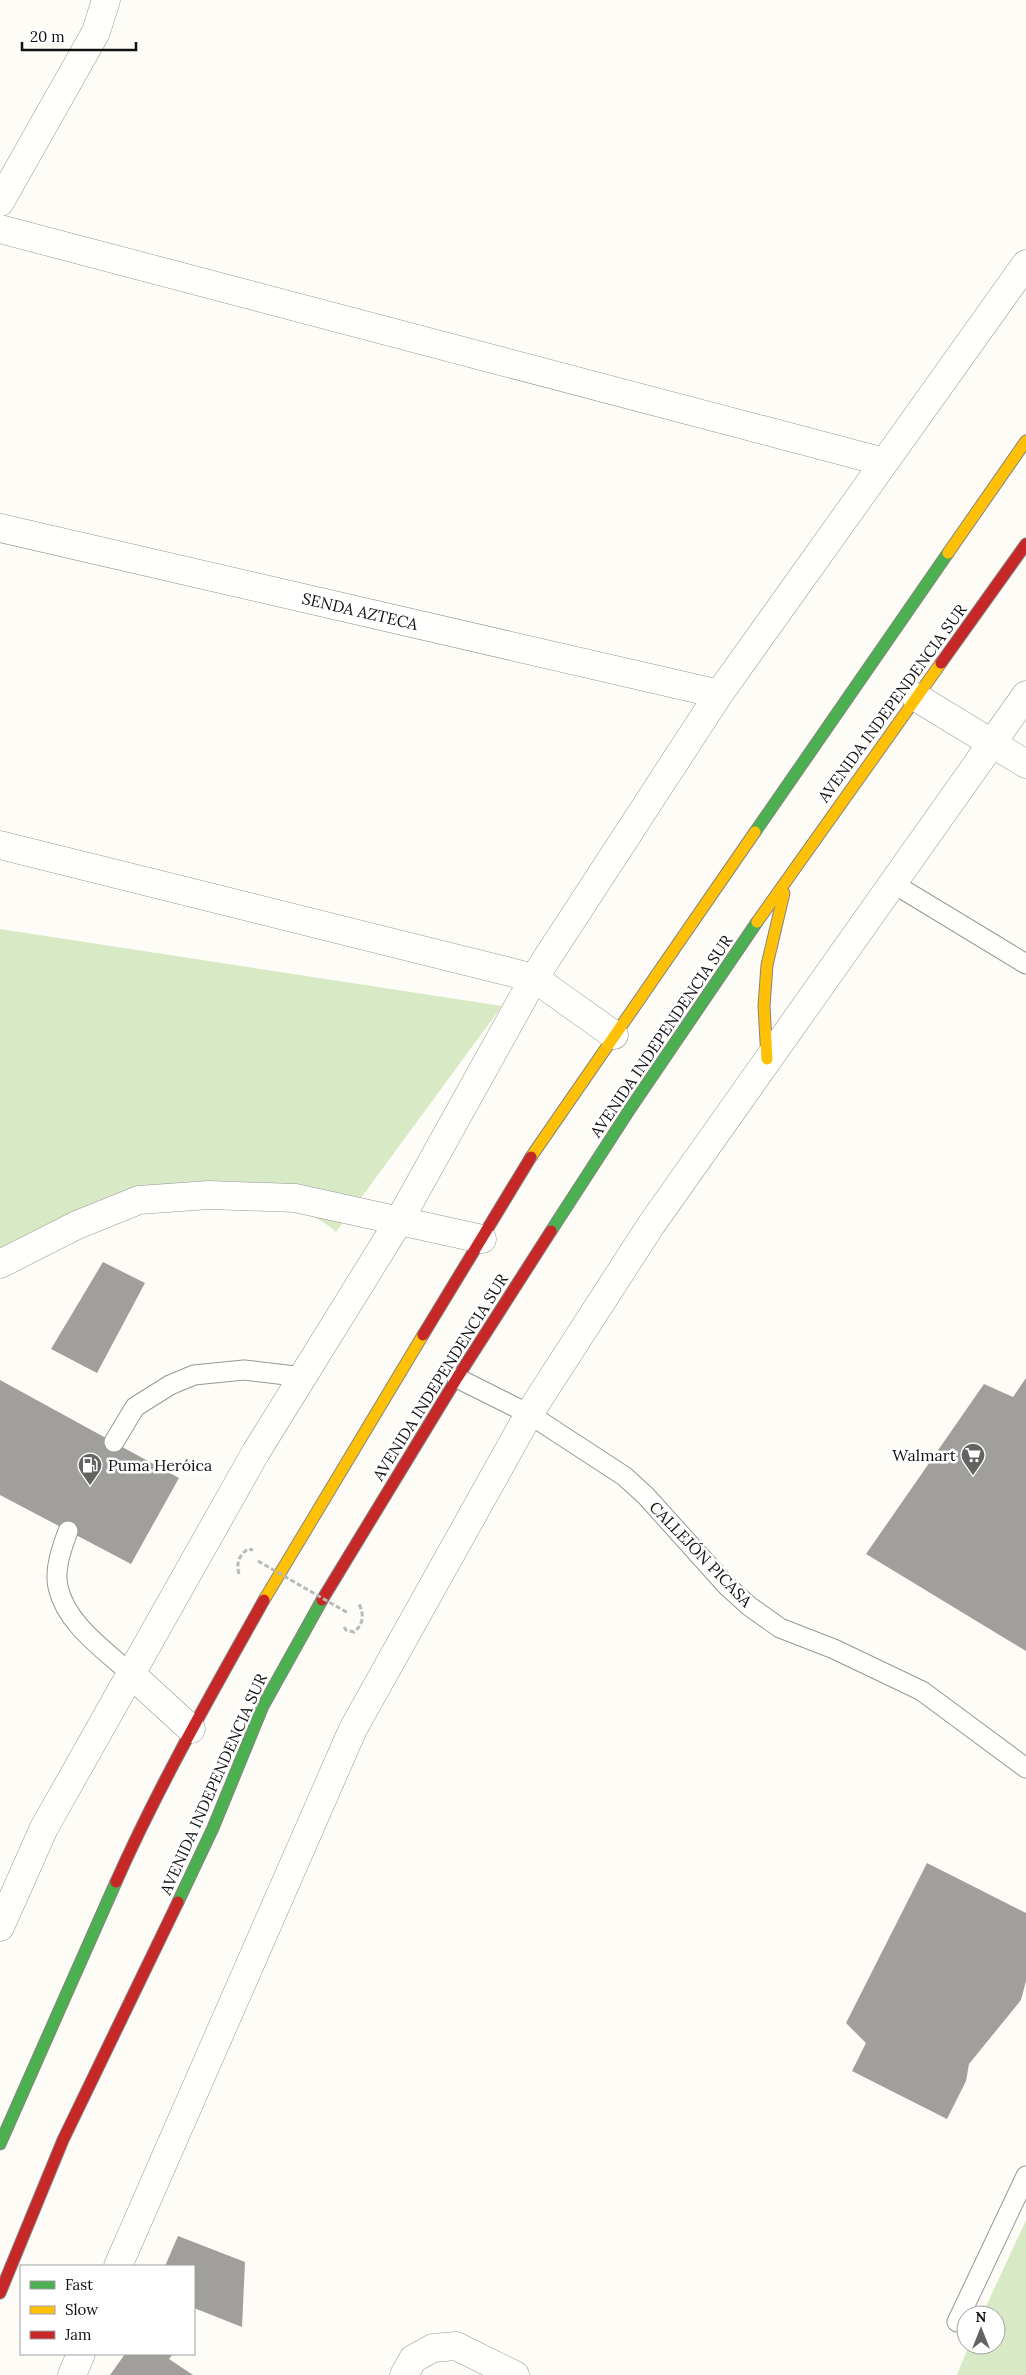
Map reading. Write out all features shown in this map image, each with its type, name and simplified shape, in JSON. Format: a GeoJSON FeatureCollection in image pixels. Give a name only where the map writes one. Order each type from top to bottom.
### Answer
{"type":"FeatureCollection","features":[{"type":"Feature","properties":{"kind":"highway"},"geometry":{"type":"LineString","coordinates":[[0,2144],[142,1823],[191,1729],[294,1549],[529,1162],[614,1035],[1026,441]]}},
{"type":"Feature","properties":{"kind":"highway","name":"AVENIDA INDEPENDENCIA SUR"},"geometry":{"type":"LineString","coordinates":[[0,2294],[63,2140],[213,1828],[263,1706],[330,1585],[457,1378],[630,1109],[787,878],[1026,544]]}},
{"type":"Feature","properties":{"kind":"highway"},"geometry":{"type":"LineString","coordinates":[[767,1059],[764,1006],[767,965],[787,878]]}},
{"type":"Feature","properties":{"kind":"street"},"geometry":{"type":"LineString","coordinates":[[0,202],[96,32],[106,0]]}},
{"type":"Feature","properties":{"kind":"street"},"geometry":{"type":"LineString","coordinates":[[0,229],[884,462]]}},
{"type":"Feature","properties":{"kind":"street"},"geometry":{"type":"LineString","coordinates":[[0,1927],[44,1828],[256,1452],[399,1221],[534,978],[719,694],[1026,264]]}},
{"type":"Feature","properties":{"kind":"street","name":"SENDA AZTECA"},"geometry":{"type":"LineString","coordinates":[[0,528],[719,694]]}},
{"type":"Feature","properties":{"kind":"street"},"geometry":{"type":"LineString","coordinates":[[118,2265],[353,1729],[530,1414],[652,1225],[767,1059],[894,884],[1026,695]]}},
{"type":"Feature","properties":{"kind":"street"},"geometry":{"type":"LineString","coordinates":[[916,697],[1026,764]]}},
{"type":"Feature","properties":{"kind":"street"},"geometry":{"type":"LineString","coordinates":[[0,845],[534,978],[614,1035]]}},
{"type":"Feature","properties":{"kind":"street"},"geometry":{"type":"LineString","coordinates":[[0,1264],[77,1225],[139,1200],[209,1195],[295,1198],[482,1239]]}},
{"type":"Feature","properties":{"kind":"street"},"geometry":{"type":"LineString","coordinates":[[131,1674],[191,1729]]}},
{"type":"Feature","properties":{"kind":"street"},"geometry":{"type":"LineString","coordinates":[[404,2375],[413,2359],[433,2348],[456,2346],[515,2375]]}},
{"type":"Feature","properties":{"kind":"street"},"geometry":{"type":"LineString","coordinates":[[72,2375],[81,2355]]}},
{"type":"Feature","properties":{"kind":"lane"},"geometry":{"type":"LineString","coordinates":[[894,884],[1026,964]]}},
{"type":"Feature","properties":{"kind":"lane"},"geometry":{"type":"LineString","coordinates":[[114,1442],[135,1407],[170,1385],[194,1375],[244,1370],[303,1377]]}},
{"type":"Feature","properties":{"kind":"lane","name":"CALLEJÓN PICASA"},"geometry":{"type":"LineString","coordinates":[[457,1378],[530,1414],[624,1476],[727,1586],[749,1606],[780,1628],[834,1648],[922,1691],[1026,1768]]}},
{"type":"Feature","properties":{"kind":"lane"},"geometry":{"type":"LineString","coordinates":[[68,1530],[59,1558],[58,1587],[74,1622],[131,1674]]}},
{"type":"Feature","properties":{"kind":"lane"},"geometry":{"type":"LineString","coordinates":[[965,2305],[1026,2176]]}},
{"type":"Feature","properties":{"kind":"path"},"geometry":{"type":"LineString","coordinates":[[258,1562],[348,1613],[345,1618]]}},
{"type":"Feature","properties":{"kind":"path"},"geometry":{"type":"LineString","coordinates":[[343,1623],[346,1630],[354,1632],[360,1627],[363,1618],[358,1601]]}},
{"type":"Feature","properties":{"kind":"green space"},"geometry":{"type":"Polygon","coordinates":[[[0,929],[502,1006],[336,1232],[326,1224],[304,1213],[280,1208],[191,1207],[151,1211],[128,1217],[84,1234],[0,1276],[0,929]]]}},
{"type":"Feature","properties":{"kind":"green space"},"geometry":{"type":"Polygon","coordinates":[[[1026,2220],[1026,2375],[957,2375],[965,2355],[1006,2355],[1006,2305],[987,2305],[1026,2220]]]}},
{"type":"Feature","properties":{"kind":"building"},"geometry":{"type":"Polygon","coordinates":[[[103,1262],[145,1283],[97,1373],[51,1349],[103,1262]]]}},
{"type":"Feature","properties":{"kind":"building","name":"Walmart"},"geometry":{"type":"Polygon","coordinates":[[[1026,1378],[1026,1651],[866,1554],[984,1384],[1013,1397],[1026,1378]]]}},
{"type":"Feature","properties":{"kind":"building","name":"Puma Heróica"},"geometry":{"type":"Polygon","coordinates":[[[0,1380],[179,1478],[131,1564],[0,1495],[0,1380]]]}},
{"type":"Feature","properties":{"kind":"building"},"geometry":{"type":"Polygon","coordinates":[[[927,1863],[1026,1913],[1026,1981],[1021,2000],[969,2064],[966,2081],[947,2119],[852,2071],[866,2043],[846,2023],[927,1863]]]}},
{"type":"Feature","properties":{"kind":"building"},"geometry":{"type":"Polygon","coordinates":[[[178,2236],[245,2262],[242,2327],[195,2308],[195,2265],[165,2265],[178,2236]]]}},
{"type":"Feature","properties":{"kind":"building"},"geometry":{"type":"Polygon","coordinates":[[[124,2355],[172,2355],[169,2359],[193,2375],[110,2375],[124,2355]]]}},
{"type":"Feature","properties":{"kind":"traffic: fast"},"geometry":{"type":"LineString","coordinates":[[755,832],[948,553]]}},
{"type":"Feature","properties":{"kind":"traffic: fast"},"geometry":{"type":"LineString","coordinates":[[551,1231],[630,1109],[757,922]]}},
{"type":"Feature","properties":{"kind":"traffic: fast"},"geometry":{"type":"LineString","coordinates":[[178,1902],[213,1828],[263,1706],[322,1600]]}},
{"type":"Feature","properties":{"kind":"traffic: fast"},"geometry":{"type":"LineString","coordinates":[[0,2144],[116,1882]]}},
{"type":"Feature","properties":{"kind":"traffic: slow"},"geometry":{"type":"LineString","coordinates":[[948,553],[1026,441]]}},
{"type":"Feature","properties":{"kind":"traffic: slow"},"geometry":{"type":"LineString","coordinates":[[757,922],[941,663]]}},
{"type":"Feature","properties":{"kind":"traffic: slow"},"geometry":{"type":"LineString","coordinates":[[531,1157],[755,832]]}},
{"type":"Feature","properties":{"kind":"traffic: slow"},"geometry":{"type":"LineString","coordinates":[[767,1059],[764,1006],[767,965],[784,893]]}},
{"type":"Feature","properties":{"kind":"traffic: slow"},"geometry":{"type":"LineString","coordinates":[[264,1600],[423,1335]]}},
{"type":"Feature","properties":{"kind":"traffic: jam"},"geometry":{"type":"LineString","coordinates":[[941,663],[1026,544]]}},
{"type":"Feature","properties":{"kind":"traffic: jam"},"geometry":{"type":"LineString","coordinates":[[423,1335],[531,1157]]}},
{"type":"Feature","properties":{"kind":"traffic: jam"},"geometry":{"type":"LineString","coordinates":[[322,1600],[457,1378],[551,1231]]}},
{"type":"Feature","properties":{"kind":"traffic: jam"},"geometry":{"type":"LineString","coordinates":[[116,1882],[168,1775],[264,1600]]}},
{"type":"Feature","properties":{"kind":"traffic: jam"},"geometry":{"type":"LineString","coordinates":[[0,2293],[63,2140],[178,1902]]}},
{"type":"Feature","properties":{"kind":"place","name":"Walmart"},"geometry":{"type":"Point","coordinates":[973,1476]}},
{"type":"Feature","properties":{"kind":"place","name":"Puma Heróica"},"geometry":{"type":"Point","coordinates":[90,1486]}}]}
